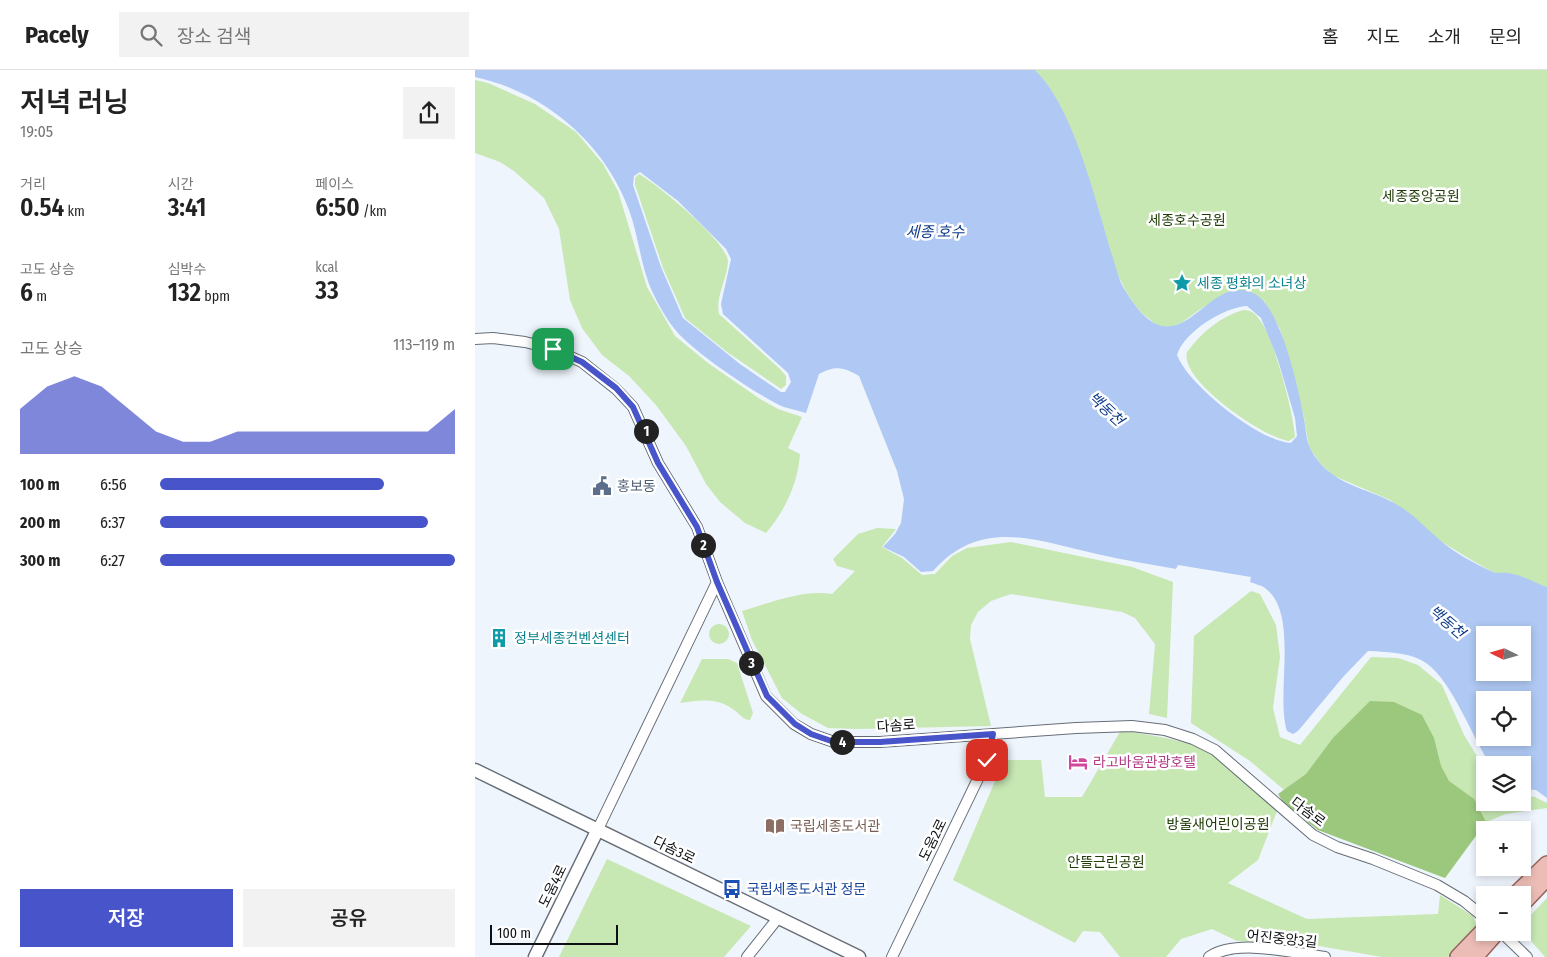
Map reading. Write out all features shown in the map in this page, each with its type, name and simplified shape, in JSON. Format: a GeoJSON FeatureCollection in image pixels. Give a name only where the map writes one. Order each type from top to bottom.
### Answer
{"type":"FeatureCollection","features":[{"type":"Feature","properties":{"kind":"main road"},"geometry":{"type":"LineString","coordinates":[[1524,886],[1547,864]]}},
{"type":"Feature","properties":{"kind":"main road"},"geometry":{"type":"LineString","coordinates":[[1531,895],[1547,878]]}},
{"type":"Feature","properties":{"kind":"main road"},"geometry":{"type":"LineString","coordinates":[[1458,957],[1476,938]]}},
{"type":"Feature","properties":{"kind":"main road"},"geometry":{"type":"LineString","coordinates":[[1475,957],[1489,941]]}},
{"type":"Feature","properties":{"kind":"street","name":"다솜로"},"geometry":{"type":"LineString","coordinates":[[475,339],[501,339],[553,349],[582,362],[616,388],[633,407],[658,463],[697,527],[717,582],[767,696],[795,724],[811,734],[834,742],[880,742],[1132,726],[1165,730],[1215,750],[1245,774],[1290,818],[1313,835],[1337,847],[1373,859],[1437,885],[1464,901],[1476,911]]}},
{"type":"Feature","properties":{"kind":"street"},"geometry":{"type":"LineString","coordinates":[[598,829],[717,582]]}},
{"type":"Feature","properties":{"kind":"street","name":"도움2로"},"geometry":{"type":"LineString","coordinates":[[892,957],[987,760],[993,734]]}},
{"type":"Feature","properties":{"kind":"street","name":"다솜3로"},"geometry":{"type":"LineString","coordinates":[[475,770],[859,957]]}},
{"type":"Feature","properties":{"kind":"street","name":"도움4로"},"geometry":{"type":"LineString","coordinates":[[535,957],[598,829]]}},
{"type":"Feature","properties":{"kind":"street"},"geometry":{"type":"LineString","coordinates":[[747,957],[779,918]]}},
{"type":"Feature","properties":{"kind":"street"},"geometry":{"type":"LineString","coordinates":[[1510,941],[1527,957]]}},
{"type":"Feature","properties":{"kind":"street","name":"어진중앙3길"},"geometry":{"type":"LineString","coordinates":[[1209,957],[1221,951],[1243,948],[1325,957]]}},
{"type":"Feature","properties":{"kind":"green space"},"geometry":{"type":"Polygon","coordinates":[[[1035,70],[1547,70],[1547,587],[1508,573],[1495,573],[1473,561],[1442,542],[1390,500],[1332,475],[1320,463],[1309,447],[1304,417],[1280,329],[1264,301],[1211,304],[1182,322],[1168,327],[1157,326],[1135,305],[1124,287],[1105,241],[1084,168],[1070,128],[1049,87],[1035,70]]]}},
{"type":"Feature","properties":{"kind":"green space"},"geometry":{"type":"Polygon","coordinates":[[[475,80],[488,83],[535,104],[576,132],[603,164],[618,191],[647,287],[675,336],[708,363],[760,399],[778,409],[802,417],[788,448],[800,454],[797,475],[785,506],[766,533],[745,523],[720,502],[706,484],[686,446],[656,405],[629,376],[602,355],[582,328],[570,300],[559,229],[544,198],[514,171],[500,162],[475,153],[475,80]]]}},
{"type":"Feature","properties":{"kind":"green space"},"geometry":{"type":"Polygon","coordinates":[[[639,174],[661,189],[691,215],[705,228],[725,253],[728,262],[720,295],[719,314],[786,376],[786,385],[781,389],[727,352],[685,318],[663,268],[635,185],[635,178],[639,174]]]}},
{"type":"Feature","properties":{"kind":"green space"},"geometry":{"type":"Polygon","coordinates":[[[1243,310],[1252,312],[1259,319],[1265,328],[1276,357],[1294,426],[1295,437],[1289,441],[1261,430],[1226,406],[1209,392],[1188,364],[1187,352],[1199,338],[1219,321],[1243,310]]]}},
{"type":"Feature","properties":{"kind":"green space"},"geometry":{"type":"Polygon","coordinates":[[[877,528],[896,529],[882,547],[902,558],[922,575],[935,574],[952,556],[967,548],[1011,542],[1132,567],[1173,582],[1167,718],[1149,714],[1155,644],[1135,618],[1122,612],[1011,594],[991,601],[978,612],[971,625],[970,639],[991,726],[828,728],[802,714],[782,698],[752,640],[742,611],[798,595],[810,593],[832,594],[855,571],[837,566],[833,559],[858,534],[877,528]]]}},
{"type":"Feature","properties":{"kind":"green space"},"geometry":{"type":"Polygon","coordinates":[[[1251,591],[1260,594],[1276,625],[1280,657],[1273,708],[1280,737],[1300,745],[1371,657],[1398,658],[1418,665],[1442,685],[1464,735],[1477,756],[1476,811],[1526,811],[1506,814],[1488,821],[1476,821],[1476,836],[1445,878],[1318,830],[1283,789],[1250,761],[1191,723],[1194,636],[1251,591]]]}},
{"type":"Feature","properties":{"kind":"green space"},"geometry":{"type":"Polygon","coordinates":[[[719,624],[726,627],[729,634],[726,641],[719,644],[712,641],[709,634],[712,627],[719,624]]]}},
{"type":"Feature","properties":{"kind":"green space"},"geometry":{"type":"Polygon","coordinates":[[[702,659],[728,659],[737,663],[753,713],[750,720],[743,718],[728,706],[715,701],[701,700],[680,703],[702,659]]]}},
{"type":"Feature","properties":{"kind":"green space"},"geometry":{"type":"Polygon","coordinates":[[[1370,701],[1394,702],[1422,715],[1434,738],[1441,766],[1449,781],[1474,799],[1476,811],[1480,811],[1485,821],[1476,821],[1476,836],[1445,878],[1318,830],[1284,804],[1278,794],[1306,774],[1333,738],[1370,701]]]}},
{"type":"Feature","properties":{"kind":"green space","name":"안뜰근린공원"},"geometry":{"type":"Polygon","coordinates":[[[1121,730],[1166,738],[1215,750],[1277,811],[1258,860],[1228,883],[1307,919],[1438,914],[1440,895],[1473,916],[1476,931],[1448,957],[1382,957],[1319,946],[1237,941],[1212,929],[1181,939],[1166,957],[1120,957],[1100,932],[1083,931],[1075,943],[953,880],[1004,760],[1041,760],[1045,797],[1082,797],[1121,730]]]}},
{"type":"Feature","properties":{"kind":"green space"},"geometry":{"type":"Polygon","coordinates":[[[1531,796],[1547,803],[1547,808],[1531,810],[1531,796]]]}},
{"type":"Feature","properties":{"kind":"green space"},"geometry":{"type":"Polygon","coordinates":[[[607,859],[751,926],[724,957],[559,957],[607,859]]]}},
{"type":"Feature","properties":{"kind":"green space"},"geometry":{"type":"Polygon","coordinates":[[[1547,898],[1547,957],[1531,941],[1531,915],[1547,898]]]}},
{"type":"Feature","properties":{"kind":"water","name":"세종 호수"},"geometry":{"type":"Polygon","coordinates":[[[475,70],[1035,70],[1050,89],[1064,113],[1076,140],[1121,283],[1141,312],[1159,325],[1175,325],[1191,317],[1221,295],[1237,290],[1255,294],[1264,302],[1273,315],[1281,332],[1298,389],[1309,445],[1322,466],[1346,482],[1397,505],[1447,545],[1472,562],[1493,572],[1513,574],[1547,587],[1547,798],[1536,790],[1531,790],[1531,756],[1485,756],[1479,746],[1531,746],[1531,691],[1476,691],[1476,739],[1442,679],[1421,660],[1409,655],[1368,651],[1343,677],[1298,731],[1293,734],[1287,731],[1283,697],[1285,655],[1282,616],[1276,600],[1265,588],[1250,582],[1251,577],[1178,565],[1176,569],[1107,556],[1053,543],[1011,537],[990,538],[971,543],[952,554],[933,571],[921,572],[904,557],[883,547],[895,534],[901,523],[904,499],[897,471],[859,376],[839,368],[830,369],[819,374],[806,413],[773,402],[728,374],[699,352],[678,333],[658,303],[646,275],[629,210],[605,163],[569,124],[548,108],[501,84],[475,77],[475,70]],[[640,172],[634,176],[633,185],[661,267],[683,318],[740,364],[781,392],[785,392],[791,382],[788,373],[723,314],[721,304],[731,259],[726,249],[678,201],[640,172]],[[1247,306],[1227,311],[1206,322],[1188,338],[1181,346],[1177,355],[1195,381],[1227,410],[1244,423],[1262,433],[1291,443],[1297,436],[1295,418],[1278,360],[1261,318],[1247,306]]]}},
{"type":"Feature","properties":{"kind":"place","name":"세종 평화의 소녀상"},"geometry":{"type":"Point","coordinates":[1182,283]}},
{"type":"Feature","properties":{"kind":"place","name":"홍보동"},"geometry":{"type":"Point","coordinates":[602,486]}},
{"type":"Feature","properties":{"kind":"place","name":"정부세종컨벤션센터"},"geometry":{"type":"Point","coordinates":[499,638]}},
{"type":"Feature","properties":{"kind":"place","name":"라고바움관광호텔"},"geometry":{"type":"Point","coordinates":[1078,762]}},
{"type":"Feature","properties":{"kind":"place","name":"국립세종도서관"},"geometry":{"type":"Point","coordinates":[775,826]}},
{"type":"Feature","properties":{"kind":"place","name":"국립세종도서관 정문"},"geometry":{"type":"Point","coordinates":[732,889]}},
{"type":"Feature","properties":{"kind":"route"},"geometry":{"type":"LineString","coordinates":[[553,349],[582,362],[616,388],[633,407],[658,463],[697,527],[717,582],[767,696],[795,724],[811,734],[834,742],[880,742],[993,734],[987,760]]}},
{"type":"Feature","properties":{"kind":"park label","name":"세종중앙공원"},"geometry":{"type":"Point","coordinates":[1421,196]}},
{"type":"Feature","properties":{"kind":"park label","name":"세종호수공원"},"geometry":{"type":"Point","coordinates":[1187,220]}},
{"type":"Feature","properties":{"kind":"park label","name":"방울새어린이공원"},"geometry":{"type":"Point","coordinates":[1218,824]}},
{"type":"Feature","properties":{"kind":"water label","name":"백동천"},"geometry":{"type":"Point","coordinates":[1106,409]}},
{"type":"Feature","properties":{"kind":"water label","name":"백동천"},"geometry":{"type":"Point","coordinates":[1447,622]}}]}
